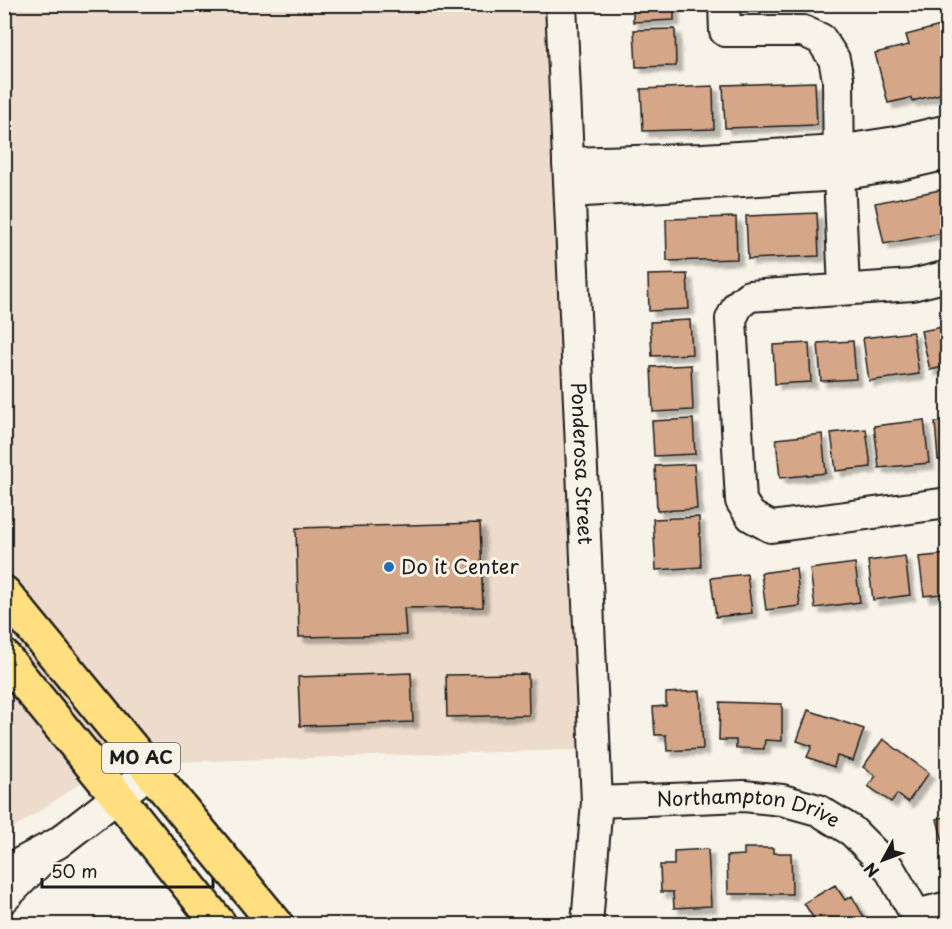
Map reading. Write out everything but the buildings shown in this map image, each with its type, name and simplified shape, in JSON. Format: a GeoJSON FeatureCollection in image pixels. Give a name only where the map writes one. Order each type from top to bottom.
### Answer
{"type":"FeatureCollection","features":[{"type":"Feature","properties":{"kind":"main road","name":"MO AC"},"geometry":{"type":"LineString","coordinates":[[4,593],[276,924]]}},
{"type":"Feature","properties":{"kind":"main road","name":"MO AC"},"geometry":{"type":"LineString","coordinates":[[4,657],[219,924]]}},
{"type":"Feature","properties":{"kind":"street","name":"Ponderosa Street"},"geometry":{"type":"LineString","coordinates":[[561,4],[597,802],[587,924]]}},
{"type":"Feature","properties":{"kind":"street"},"geometry":{"type":"LineString","coordinates":[[724,4],[725,31],[803,31],[821,39],[834,59],[838,79],[844,289]]}},
{"type":"Feature","properties":{"kind":"street"},"geometry":{"type":"LineString","coordinates":[[839,163],[896,142],[948,130]]}},
{"type":"Feature","properties":{"kind":"street"},"geometry":{"type":"LineString","coordinates":[[569,177],[839,163],[900,165],[948,154]]}},
{"type":"Feature","properties":{"kind":"street"},"geometry":{"type":"LineString","coordinates":[[948,276],[912,285],[749,296],[738,305],[732,319],[741,501],[751,516],[771,526],[948,503]]}},
{"type":"Feature","properties":{"kind":"street"},"geometry":{"type":"LineString","coordinates":[[4,898],[58,843],[151,771]]}},
{"type":"Feature","properties":{"kind":"street","name":"Northampton Drive"},"geometry":{"type":"LineString","coordinates":[[597,802],[744,796],[783,800],[818,810],[852,831],[889,868],[917,920]]}},
{"type":"Feature","properties":{"kind":"street"},"geometry":{"type":"LineString","coordinates":[[4,872],[58,843]]}},
{"type":"Feature","properties":{"kind":"street"},"geometry":{"type":"LineString","coordinates":[[917,920],[948,907]]}},
{"type":"Feature","properties":{"kind":"shaded area"},"geometry":{"type":"Polygon","coordinates":[[[5,5],[567,5],[600,749],[109,764],[5,834],[5,5]]]}},
{"type":"Feature","properties":{"kind":"place","name":"Do it Center"},"geometry":{"type":"Point","coordinates":[389,567]}}]}
